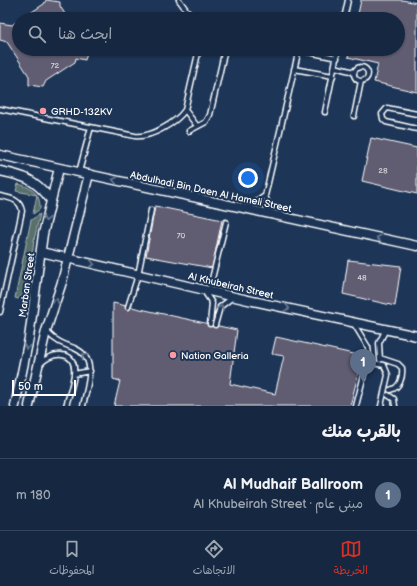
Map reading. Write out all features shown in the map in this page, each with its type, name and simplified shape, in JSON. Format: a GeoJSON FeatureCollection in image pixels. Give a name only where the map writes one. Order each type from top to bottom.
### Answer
{"type":"FeatureCollection","features":[{"type":"Feature","properties":{"kind":"street","name":"Abdulhadi Bin Daen Al Hameli Street"},"geometry":{"type":"LineString","coordinates":[[0,155],[417,246]]}},
{"type":"Feature","properties":{"kind":"street","name":"Marban Street"},"geometry":{"type":"LineString","coordinates":[[15,406],[28,338],[50,199],[59,168]]}},
{"type":"Feature","properties":{"kind":"street"},"geometry":{"type":"LineString","coordinates":[[0,171],[23,176],[34,181],[50,199]]}},
{"type":"Feature","properties":{"kind":"street"},"geometry":{"type":"LineString","coordinates":[[29,406],[46,331],[68,259],[88,174]]}},
{"type":"Feature","properties":{"kind":"street","name":"Al Khubeirah Street"},"geometry":{"type":"LineString","coordinates":[[41,252],[234,297],[417,336]]}},
{"type":"Feature","properties":{"kind":"lane"},"geometry":{"type":"LineString","coordinates":[[179,0],[188,12]]}},
{"type":"Feature","properties":{"kind":"lane"},"geometry":{"type":"LineString","coordinates":[[345,12],[348,0]]}},
{"type":"Feature","properties":{"kind":"lane"},"geometry":{"type":"LineString","coordinates":[[0,109],[146,136],[155,132],[185,110],[197,56]]}},
{"type":"Feature","properties":{"kind":"lane"},"geometry":{"type":"LineString","coordinates":[[189,131],[206,122],[210,115],[223,56]]}},
{"type":"Feature","properties":{"kind":"lane"},"geometry":{"type":"LineString","coordinates":[[273,215],[265,196],[297,56]]}},
{"type":"Feature","properties":{"kind":"lane"},"geometry":{"type":"LineString","coordinates":[[325,112],[337,58],[329,56]]}},
{"type":"Feature","properties":{"kind":"lane"},"geometry":{"type":"LineString","coordinates":[[335,67],[354,72]]}},
{"type":"Feature","properties":{"kind":"lane"},"geometry":{"type":"LineString","coordinates":[[354,72],[358,68],[366,69],[368,77],[361,81],[354,116]]}},
{"type":"Feature","properties":{"kind":"lane"},"geometry":{"type":"LineString","coordinates":[[294,69],[333,76]]}},
{"type":"Feature","properties":{"kind":"lane"},"geometry":{"type":"LineString","coordinates":[[354,72],[355,77],[361,81]]}},
{"type":"Feature","properties":{"kind":"lane"},"geometry":{"type":"LineString","coordinates":[[417,114],[387,108],[382,114],[383,119],[386,122],[417,129]]}},
{"type":"Feature","properties":{"kind":"lane"},"geometry":{"type":"LineString","coordinates":[[185,110],[197,126]]}},
{"type":"Feature","properties":{"kind":"lane"},"geometry":{"type":"LineString","coordinates":[[79,172],[91,127]]}},
{"type":"Feature","properties":{"kind":"lane"},"geometry":{"type":"LineString","coordinates":[[0,196],[16,201],[20,205],[22,211],[0,312]]}},
{"type":"Feature","properties":{"kind":"lane"},"geometry":{"type":"LineString","coordinates":[[247,209],[265,196]]}},
{"type":"Feature","properties":{"kind":"lane"},"geometry":{"type":"LineString","coordinates":[[128,307],[138,275],[151,210]]}},
{"type":"Feature","properties":{"kind":"lane"},"geometry":{"type":"LineString","coordinates":[[210,324],[212,303],[206,290],[226,222]]}},
{"type":"Feature","properties":{"kind":"lane"},"geometry":{"type":"LineString","coordinates":[[215,325],[220,307],[234,297]]}},
{"type":"Feature","properties":{"kind":"lane"},"geometry":{"type":"LineString","coordinates":[[353,322],[368,347],[370,363]]}},
{"type":"Feature","properties":{"kind":"lane"},"geometry":{"type":"LineString","coordinates":[[381,406],[388,372],[386,367],[382,364],[380,358],[379,343],[386,329]]}},
{"type":"Feature","properties":{"kind":"lane"},"geometry":{"type":"LineString","coordinates":[[46,331],[57,342],[83,354],[88,362],[90,371],[83,406]]}},
{"type":"Feature","properties":{"kind":"lane"},"geometry":{"type":"LineString","coordinates":[[38,366],[52,356],[64,355],[73,362],[74,374],[66,406]]}},
{"type":"Feature","properties":{"kind":"lane"},"geometry":{"type":"LineString","coordinates":[[380,358],[398,364],[402,368],[402,378],[399,384],[390,390]]}},
{"type":"Feature","properties":{"kind":"lane"},"geometry":{"type":"LineString","coordinates":[[370,363],[382,364]]}},
{"type":"Feature","properties":{"kind":"lane"},"geometry":{"type":"LineString","coordinates":[[356,406],[366,367],[370,363]]}},
{"type":"Feature","properties":{"kind":"lane"},"geometry":{"type":"LineString","coordinates":[[74,374],[90,371]]}},
{"type":"Feature","properties":{"kind":"lane"},"geometry":{"type":"LineString","coordinates":[[388,395],[394,399],[395,406]]}},
{"type":"Feature","properties":{"kind":"green space"},"geometry":{"type":"Polygon","coordinates":[[[18,184],[31,189],[37,195],[16,191],[18,184]]]}},
{"type":"Feature","properties":{"kind":"green space"},"geometry":{"type":"Polygon","coordinates":[[[37,195],[40,209],[33,214],[37,195]]]}},
{"type":"Feature","properties":{"kind":"green space"},"geometry":{"type":"Polygon","coordinates":[[[40,214],[34,240],[28,291],[18,299],[15,298],[31,220],[40,214]]]}},
{"type":"Feature","properties":{"kind":"building"},"geometry":{"type":"Polygon","coordinates":[[[46,0],[60,2],[60,6],[64,12],[32,12],[44,4],[46,0]]]}},
{"type":"Feature","properties":{"kind":"building"},"geometry":{"type":"Polygon","coordinates":[[[361,0],[402,0],[417,3],[417,92],[374,82],[378,64],[348,57],[405,56],[405,12],[358,12],[361,0]]]}},
{"type":"Feature","properties":{"kind":"building"},"geometry":{"type":"Polygon","coordinates":[[[0,23],[12,25],[12,50],[7,42],[0,40],[0,23]]]}},
{"type":"Feature","properties":{"kind":"building"},"geometry":{"type":"Polygon","coordinates":[[[16,56],[86,56],[85,60],[76,58],[75,62],[46,81],[43,87],[29,85],[29,76],[16,56]]]}},
{"type":"Feature","properties":{"kind":"building"},"geometry":{"type":"Polygon","coordinates":[[[371,138],[417,148],[417,194],[362,181],[371,138]]]}},
{"type":"Feature","properties":{"kind":"building"},"geometry":{"type":"Polygon","coordinates":[[[155,206],[222,220],[212,268],[146,256],[155,206]]]}},
{"type":"Feature","properties":{"kind":"building"},"geometry":{"type":"Polygon","coordinates":[[[348,260],[401,266],[395,306],[343,294],[348,260]]]}},
{"type":"Feature","properties":{"kind":"building","name":"Nation Galleria"},"geometry":{"type":"Polygon","coordinates":[[[113,303],[237,330],[230,384],[275,394],[284,356],[272,354],[276,337],[363,356],[350,406],[114,406],[120,381],[113,379],[113,303]]]}},
{"type":"Feature","properties":{"kind":"place","name":"GRHD-132KV"},"geometry":{"type":"Point","coordinates":[43,111]}},
{"type":"Feature","properties":{"kind":"place","name":"Nation Galleria"},"geometry":{"type":"Point","coordinates":[173,355]}},
{"type":"Feature","properties":{"kind":"place","name":"Al Mudhaif Ballroom"},"geometry":{"type":"Point","coordinates":[363,382]}}]}
